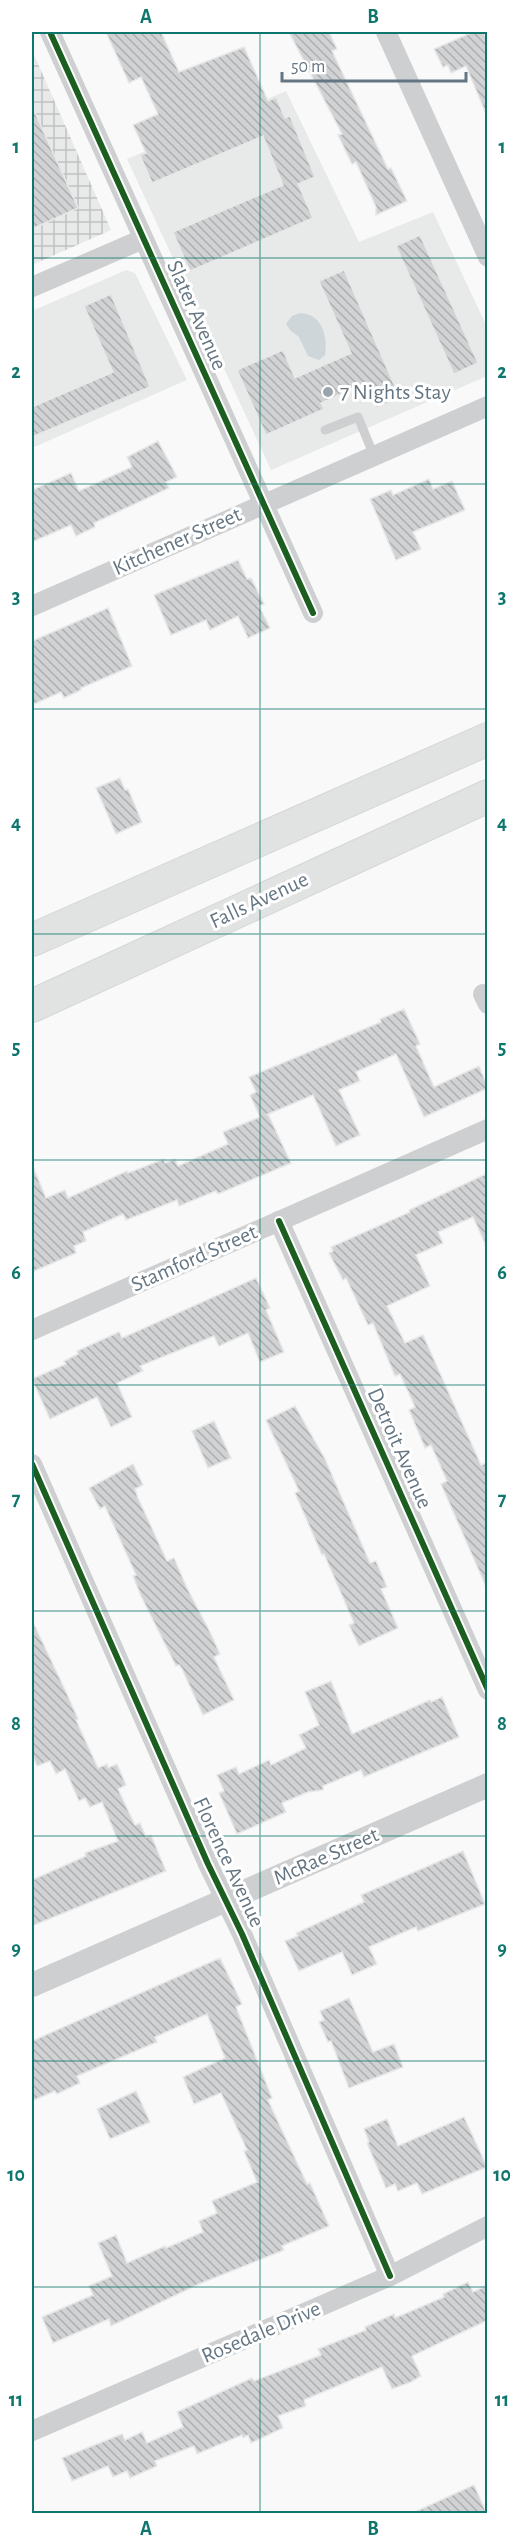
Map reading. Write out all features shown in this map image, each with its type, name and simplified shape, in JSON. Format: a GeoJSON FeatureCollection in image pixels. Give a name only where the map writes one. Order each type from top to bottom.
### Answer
{"type":"FeatureCollection","features":[{"type":"Feature","properties":{"kind":"highway"},"geometry":{"type":"LineString","coordinates":[[32,940],[488,739]]}},
{"type":"Feature","properties":{"kind":"highway"},"geometry":{"type":"LineString","coordinates":[[346,860],[488,783]]}},
{"type":"Feature","properties":{"kind":"highway","name":"Falls Avenue"},"geometry":{"type":"LineString","coordinates":[[32,1006],[488,796]]}},
{"type":"Feature","properties":{"kind":"street","name":"Slater Avenue"},"geometry":{"type":"LineString","coordinates":[[50,32],[313,613]]}},
{"type":"Feature","properties":{"kind":"street"},"geometry":{"type":"LineString","coordinates":[[386,32],[488,257]]}},
{"type":"Feature","properties":{"kind":"street"},"geometry":{"type":"LineString","coordinates":[[32,287],[143,239]]}},
{"type":"Feature","properties":{"kind":"street","name":"Kitchener Street"},"geometry":{"type":"LineString","coordinates":[[32,606],[488,406]]}},
{"type":"Feature","properties":{"kind":"street","name":"Stamford Street"},"geometry":{"type":"LineString","coordinates":[[32,1330],[488,1129]]}},
{"type":"Feature","properties":{"kind":"street","name":"Detroit Avenue"},"geometry":{"type":"LineString","coordinates":[[279,1221],[488,1690]]}},
{"type":"Feature","properties":{"kind":"street","name":"Florence Avenue"},"geometry":{"type":"LineString","coordinates":[[32,1464],[390,2276]]}},
{"type":"Feature","properties":{"kind":"street","name":"McRae Street"},"geometry":{"type":"LineString","coordinates":[[32,1985],[488,1785]]}},
{"type":"Feature","properties":{"kind":"street","name":"Rosedale Drive"},"geometry":{"type":"LineString","coordinates":[[32,2431],[390,2276],[488,2226]]}},
{"type":"Feature","properties":{"kind":"lane"},"geometry":{"type":"LineString","coordinates":[[325,430],[358,417],[374,456]]}},
{"type":"Feature","properties":{"kind":"shaded area"},"geometry":{"type":"Polygon","coordinates":[[[32,50],[111,230],[32,265],[32,50]]]}},
{"type":"Feature","properties":{"kind":"shaded area"},"geometry":{"type":"Polygon","coordinates":[[[286,91],[359,242],[433,212],[487,327],[487,376],[271,470],[127,159],[286,91]]]}},
{"type":"Feature","properties":{"kind":"shaded area"},"geometry":{"type":"Polygon","coordinates":[[[126,270],[135,273],[187,380],[32,448],[32,311],[126,270]]]}},
{"type":"Feature","properties":{"kind":"shaded area"},"geometry":{"type":"Polygon","coordinates":[[[300,313],[314,317],[322,327],[326,348],[325,355],[319,360],[308,356],[299,337],[286,324],[292,316],[300,313]]]}},
{"type":"Feature","properties":{"kind":"building"},"geometry":{"type":"Polygon","coordinates":[[[106,32],[161,32],[179,72],[244,47],[268,101],[276,97],[285,118],[290,116],[315,177],[298,184],[313,218],[190,271],[173,232],[283,185],[263,136],[152,183],[140,155],[146,153],[133,125],[158,114],[141,77],[129,83],[106,32]]]}},
{"type":"Feature","properties":{"kind":"building"},"geometry":{"type":"Polygon","coordinates":[[[289,32],[329,32],[337,49],[332,51],[388,169],[391,168],[407,201],[376,215],[376,207],[356,162],[352,164],[338,135],[342,134],[289,32]]]}},
{"type":"Feature","properties":{"kind":"building"},"geometry":{"type":"Polygon","coordinates":[[[473,32],[483,32],[488,41],[487,116],[466,66],[451,73],[448,65],[443,67],[434,49],[473,32]]]}},
{"type":"Feature","properties":{"kind":"building"},"geometry":{"type":"Polygon","coordinates":[[[32,106],[78,208],[32,229],[32,106]]]}},
{"type":"Feature","properties":{"kind":"building"},"geometry":{"type":"Polygon","coordinates":[[[420,235],[478,363],[454,374],[396,246],[420,235]]]}},
{"type":"Feature","properties":{"kind":"building"},"geometry":{"type":"Polygon","coordinates":[[[344,270],[400,398],[376,408],[365,383],[321,403],[324,409],[266,435],[237,370],[283,350],[295,378],[351,353],[319,281],[344,270]]]}},
{"type":"Feature","properties":{"kind":"building"},"geometry":{"type":"Polygon","coordinates":[[[111,294],[150,387],[32,437],[32,407],[113,372],[84,306],[111,294]]]}},
{"type":"Feature","properties":{"kind":"building"},"geometry":{"type":"Polygon","coordinates":[[[158,441],[177,477],[166,482],[169,488],[94,523],[95,527],[76,536],[71,525],[32,542],[32,490],[71,473],[79,491],[132,467],[127,457],[158,441]]]}},
{"type":"Feature","properties":{"kind":"building"},"geometry":{"type":"Polygon","coordinates":[[[429,479],[433,489],[452,481],[465,510],[413,532],[421,549],[396,560],[370,499],[391,490],[393,495],[429,479]]]}},
{"type":"Feature","properties":{"kind":"building"},"geometry":{"type":"Polygon","coordinates":[[[238,560],[247,579],[251,578],[264,604],[259,606],[270,628],[248,638],[238,616],[210,630],[206,620],[171,635],[154,595],[238,560]]]}},
{"type":"Feature","properties":{"kind":"building"},"geometry":{"type":"Polygon","coordinates":[[[108,608],[132,666],[81,688],[64,698],[61,692],[32,705],[32,641],[108,608]]]}},
{"type":"Feature","properties":{"kind":"building"},"geometry":{"type":"Polygon","coordinates":[[[120,778],[125,790],[128,789],[142,822],[116,834],[96,788],[120,778]]]}},
{"type":"Feature","properties":{"kind":"building"},"geometry":{"type":"Polygon","coordinates":[[[404,1009],[420,1044],[416,1046],[434,1087],[479,1066],[488,1088],[424,1117],[396,1054],[356,1072],[360,1081],[339,1090],[360,1135],[336,1146],[313,1095],[268,1114],[291,1163],[218,1194],[216,1191],[179,1206],[177,1200],[126,1220],[123,1214],[83,1232],[86,1241],[74,1246],[76,1253],[32,1272],[32,1164],[46,1198],[65,1190],[68,1198],[127,1171],[128,1173],[164,1159],[165,1163],[175,1159],[178,1166],[228,1144],[223,1132],[260,1117],[250,1095],[256,1092],[249,1077],[381,1022],[380,1019],[404,1009]]]}},
{"type":"Feature","properties":{"kind":"building"},"geometry":{"type":"Polygon","coordinates":[[[488,1173],[488,1250],[473,1217],[438,1232],[443,1243],[416,1255],[430,1286],[387,1306],[405,1343],[423,1335],[481,1465],[488,1462],[487,1589],[441,1484],[447,1481],[431,1445],[425,1448],[409,1410],[415,1407],[400,1374],[395,1376],[373,1323],[368,1325],[346,1278],[343,1280],[329,1253],[333,1251],[331,1247],[410,1212],[409,1210],[488,1173]]]}},
{"type":"Feature","properties":{"kind":"building"},"geometry":{"type":"Polygon","coordinates":[[[256,1278],[270,1308],[266,1310],[284,1352],[260,1362],[248,1333],[219,1346],[214,1336],[140,1366],[143,1371],[117,1383],[132,1417],[111,1427],[97,1397],[50,1419],[32,1379],[66,1364],[64,1361],[78,1354],[77,1351],[119,1332],[122,1338],[256,1278]]]}},
{"type":"Feature","properties":{"kind":"building"},"geometry":{"type":"Polygon","coordinates":[[[295,1406],[325,1459],[370,1563],[376,1561],[387,1587],[381,1589],[398,1628],[359,1646],[349,1625],[354,1623],[295,1493],[299,1491],[266,1420],[295,1406]]]}},
{"type":"Feature","properties":{"kind":"building"},"geometry":{"type":"Polygon","coordinates":[[[214,1421],[231,1458],[208,1468],[192,1431],[214,1421]]]}},
{"type":"Feature","properties":{"kind":"building"},"geometry":{"type":"Polygon","coordinates":[[[133,1464],[143,1485],[135,1489],[138,1498],[167,1561],[174,1558],[210,1632],[220,1654],[214,1657],[234,1700],[203,1715],[182,1669],[179,1665],[176,1666],[141,1596],[133,1576],[136,1575],[105,1506],[100,1509],[89,1488],[133,1464]]]}},
{"type":"Feature","properties":{"kind":"building"},"geometry":{"type":"Polygon","coordinates":[[[32,1620],[67,1694],[98,1768],[107,1764],[108,1768],[117,1764],[126,1785],[118,1789],[135,1825],[140,1823],[146,1837],[151,1835],[166,1871],[32,1926],[32,1880],[86,1856],[85,1853],[118,1841],[102,1802],[90,1807],[85,1798],[79,1801],[65,1769],[56,1774],[50,1761],[37,1766],[32,1754],[32,1620]]]}},
{"type":"Feature","properties":{"kind":"building"},"geometry":{"type":"Polygon","coordinates":[[[331,1681],[352,1734],[442,1697],[459,1737],[364,1777],[361,1770],[323,1786],[323,1790],[308,1792],[282,1803],[286,1812],[237,1834],[219,1793],[224,1791],[217,1775],[236,1767],[239,1774],[269,1760],[271,1765],[306,1748],[299,1735],[319,1725],[305,1692],[331,1681]]]}},
{"type":"Feature","properties":{"kind":"building"},"geometry":{"type":"Polygon","coordinates":[[[463,1851],[485,1904],[418,1931],[416,1927],[369,1947],[377,1964],[352,1975],[342,1952],[299,1971],[285,1941],[298,1936],[296,1933],[364,1902],[361,1895],[463,1851]]]}},
{"type":"Feature","properties":{"kind":"building"},"geometry":{"type":"Polygon","coordinates":[[[220,1958],[242,2004],[236,2007],[272,2098],[268,2100],[329,2226],[282,2246],[284,2250],[199,2284],[111,2326],[109,2319],[53,2343],[42,2317],[93,2295],[89,2286],[112,2276],[98,2243],[116,2235],[127,2263],[203,2232],[199,2221],[217,2213],[212,2201],[257,2182],[244,2151],[247,2150],[221,2093],[194,2104],[183,2077],[225,2058],[207,2014],[155,2037],[157,2042],[77,2076],[80,2083],[57,2094],[55,2091],[32,2101],[32,2041],[220,1958]]]}},
{"type":"Feature","properties":{"kind":"building"},"geometry":{"type":"Polygon","coordinates":[[[349,1998],[373,2052],[394,2044],[403,2067],[349,2088],[331,2041],[328,2042],[319,2022],[324,2020],[320,2011],[349,1998]]]}},
{"type":"Feature","properties":{"kind":"building"},"geometry":{"type":"Polygon","coordinates":[[[136,2091],[150,2122],[110,2139],[97,2109],[136,2091]]]}},
{"type":"Feature","properties":{"kind":"building"},"geometry":{"type":"Polygon","coordinates":[[[464,2117],[487,2167],[422,2194],[417,2183],[398,2191],[395,2184],[386,2188],[367,2143],[369,2142],[364,2129],[387,2119],[398,2146],[464,2117]]]}},
{"type":"Feature","properties":{"kind":"building"},"geometry":{"type":"Polygon","coordinates":[[[468,2282],[473,2292],[488,2285],[488,2320],[412,2356],[421,2376],[411,2382],[392,2389],[382,2367],[304,2400],[306,2406],[278,2416],[283,2428],[251,2443],[248,2435],[243,2438],[242,2435],[197,2454],[194,2446],[155,2461],[157,2466],[130,2478],[127,2471],[113,2477],[108,2466],[72,2481],[62,2458],[122,2434],[125,2440],[142,2432],[147,2443],[183,2427],[177,2412],[252,2378],[254,2381],[321,2355],[318,2349],[366,2330],[365,2327],[394,2314],[395,2318],[444,2297],[443,2294],[468,2282]]]}},
{"type":"Feature","properties":{"kind":"building"},"geometry":{"type":"Polygon","coordinates":[[[474,2485],[487,2514],[410,2514],[474,2485]]]}},
{"type":"Feature","properties":{"kind":"cycle path"},"geometry":{"type":"LineString","coordinates":[[50,32],[313,613]]}},
{"type":"Feature","properties":{"kind":"cycle path"},"geometry":{"type":"LineString","coordinates":[[279,1221],[488,1690]]}},
{"type":"Feature","properties":{"kind":"cycle path"},"geometry":{"type":"LineString","coordinates":[[32,1464],[208,1864],[242,1934],[390,2276]]}},
{"type":"Feature","properties":{"kind":"place","name":"7 Nights Stay"},"geometry":{"type":"Point","coordinates":[328,392]}}]}
